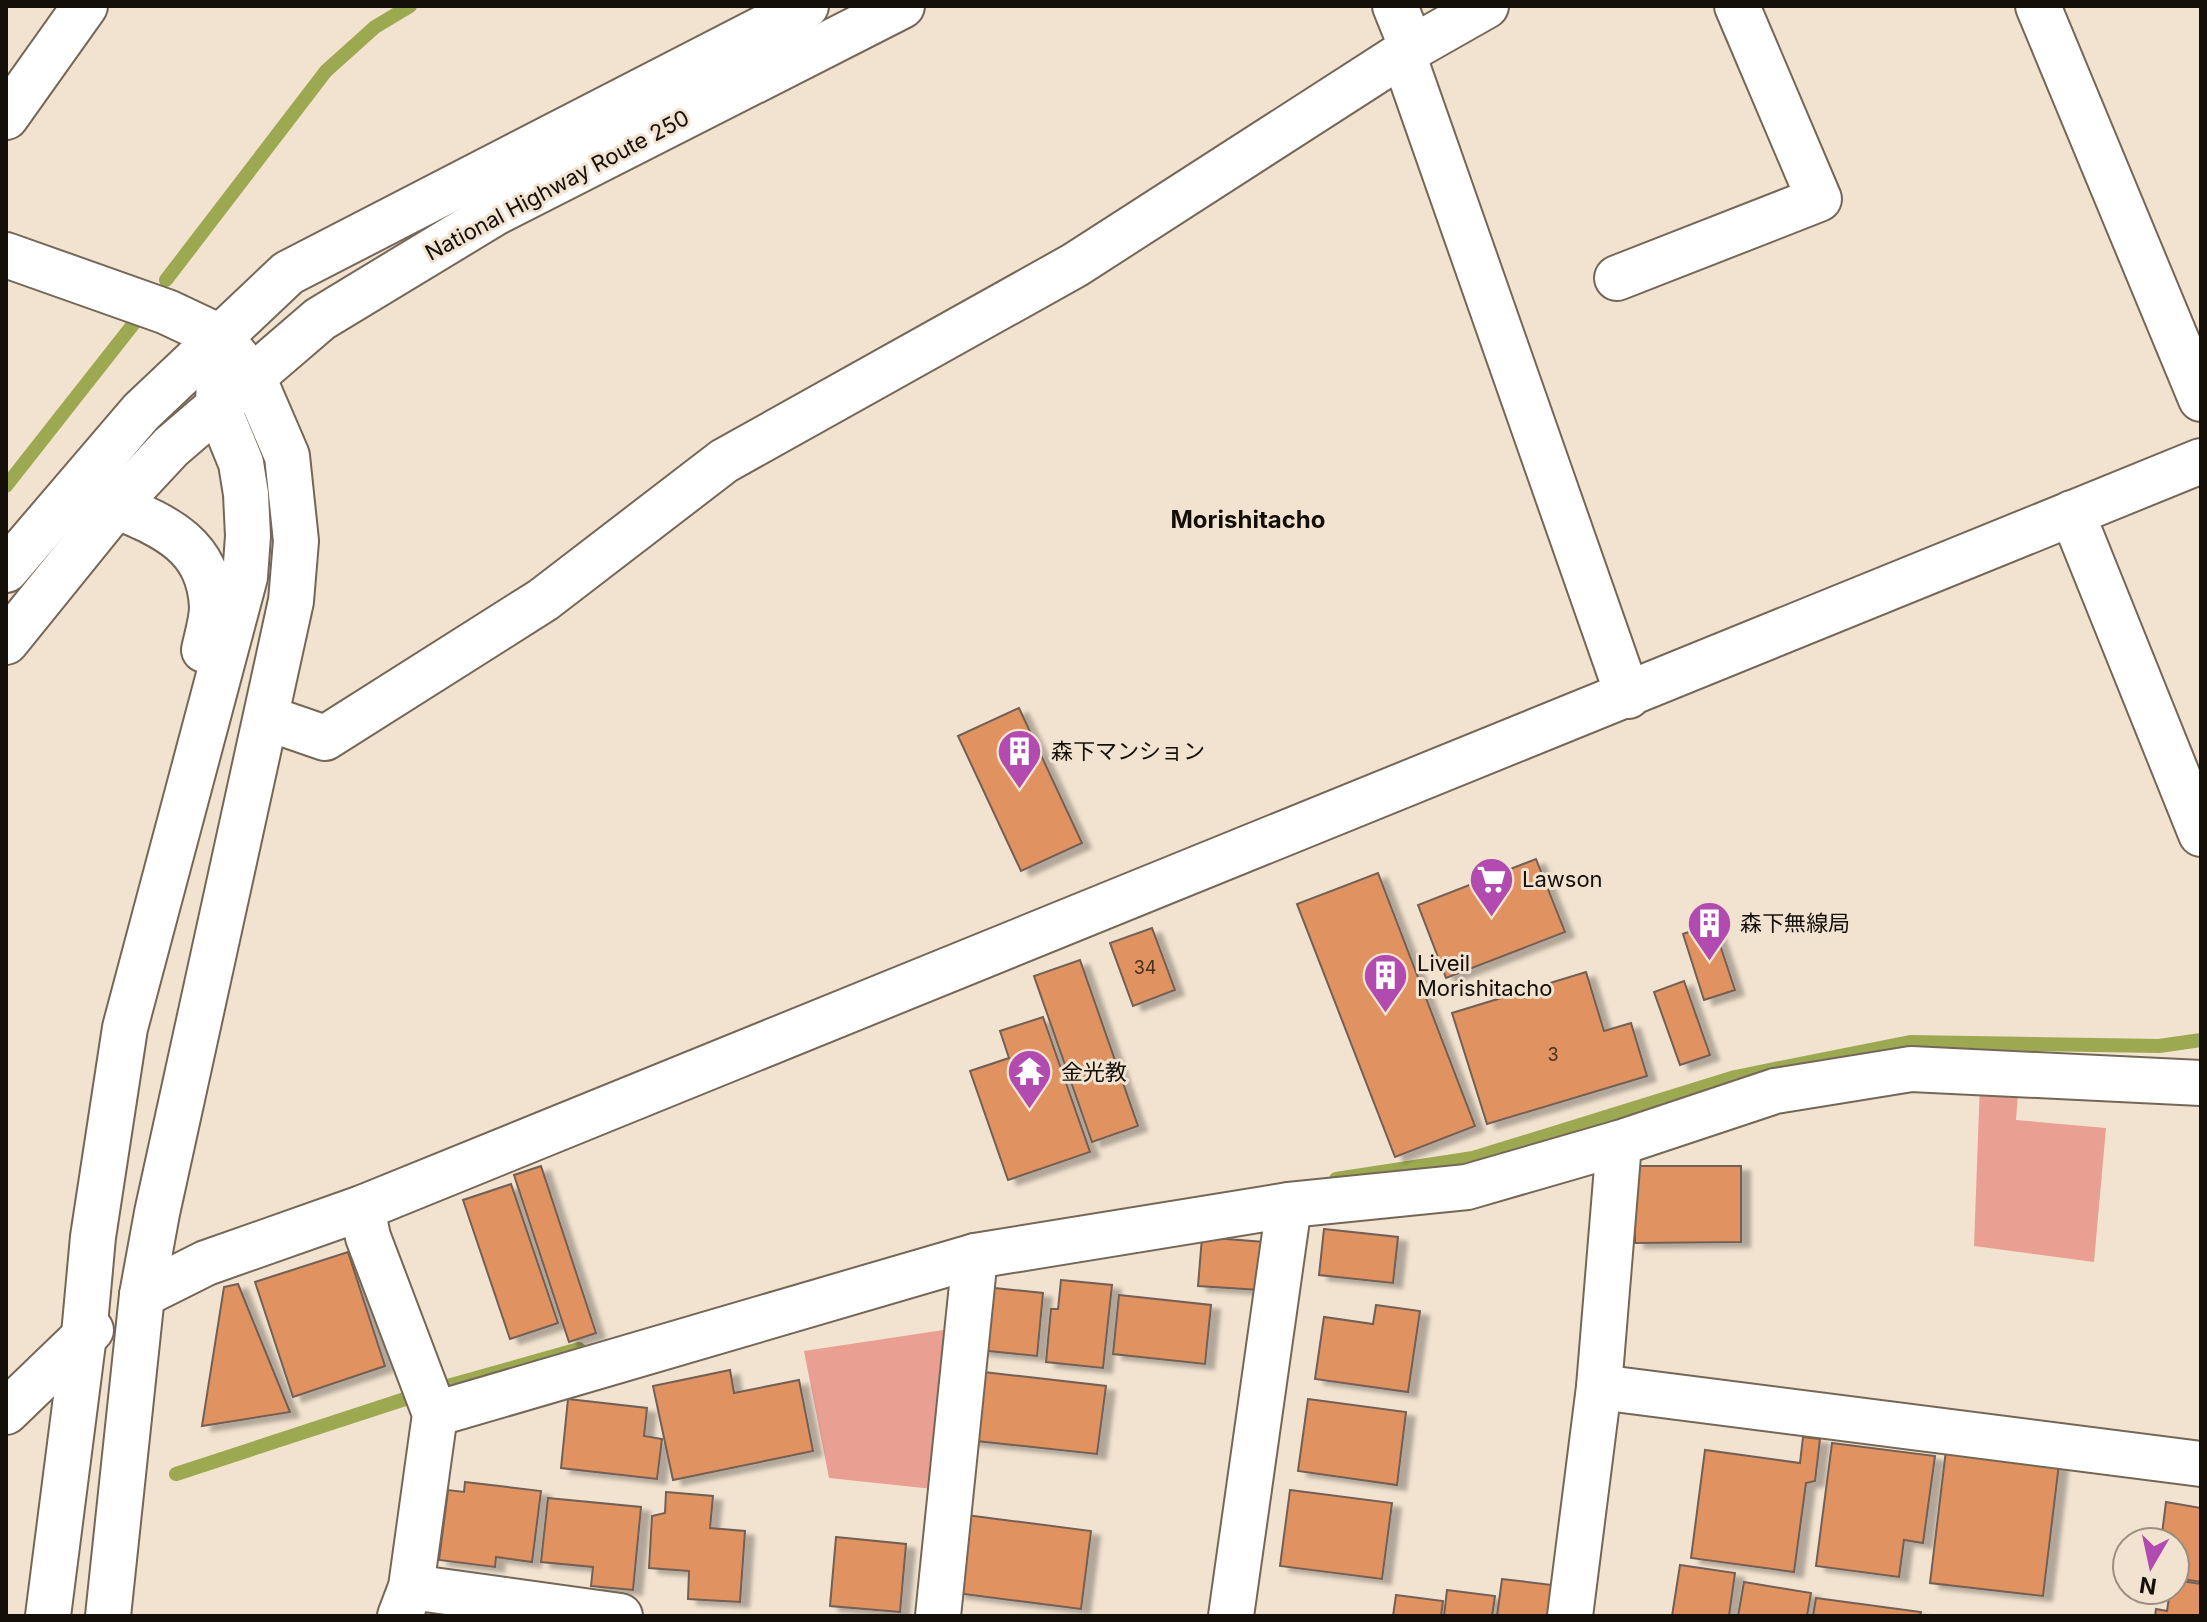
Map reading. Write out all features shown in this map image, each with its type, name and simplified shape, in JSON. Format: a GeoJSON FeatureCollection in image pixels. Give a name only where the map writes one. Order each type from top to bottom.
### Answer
{"type":"FeatureCollection","features":[{"type":"Feature","properties":{"kind":"main road"},"geometry":{"type":"LineString","coordinates":[[6,117],[85,6]]}},
{"type":"Feature","properties":{"kind":"main road","name":"National Highway Route 250"},"geometry":{"type":"LineString","coordinates":[[6,570],[141,412],[288,273],[806,6]]}},
{"type":"Feature","properties":{"kind":"main road","name":"National Highway Route 250"},"geometry":{"type":"LineString","coordinates":[[6,642],[116,506],[171,447],[320,319],[495,213],[902,6]]}},
{"type":"Feature","properties":{"kind":"main road"},"geometry":{"type":"LineString","coordinates":[[1395,6],[1628,696]]}},
{"type":"Feature","properties":{"kind":"main road"},"geometry":{"type":"LineString","coordinates":[[267,718],[325,738],[543,600],[724,461],[1075,265],[1408,51],[1486,6]]}},
{"type":"Feature","properties":{"kind":"main road"},"geometry":{"type":"LineString","coordinates":[[1617,278],[1819,199],[1737,6]]}},
{"type":"Feature","properties":{"kind":"main road"},"geometry":{"type":"LineString","coordinates":[[2038,6],[2201,399]]}},
{"type":"Feature","properties":{"kind":"main road"},"geometry":{"type":"LineString","coordinates":[[6,255],[167,312],[220,337],[253,377],[287,456],[296,541],[291,601],[157,1213],[142,1295],[108,1616]]}},
{"type":"Feature","properties":{"kind":"main road"},"geometry":{"type":"LineString","coordinates":[[48,1616],[84,1335],[93,1237],[125,1028],[245,577],[248,536],[246,494],[241,463],[218,407],[220,337]]}},
{"type":"Feature","properties":{"kind":"main road"},"geometry":{"type":"LineString","coordinates":[[6,1412],[84,1335],[142,1295],[206,1263],[362,1208],[2201,461]]}},
{"type":"Feature","properties":{"kind":"main road"},"geometry":{"type":"LineString","coordinates":[[116,506],[162,525],[185,545],[207,572],[212,609],[191,722],[195,762]]}},
{"type":"Feature","properties":{"kind":"main road"},"geometry":{"type":"LineString","coordinates":[[2072,513],[2201,834]]}},
{"type":"Feature","properties":{"kind":"main road"},"geometry":{"type":"LineString","coordinates":[[435,1414],[975,1256],[1289,1205],[1467,1187],[1619,1143],[1775,1091],[1911,1069],[2201,1083]]}},
{"type":"Feature","properties":{"kind":"main road"},"geometry":{"type":"LineString","coordinates":[[1570,1616],[1599,1387],[1619,1143]]}},
{"type":"Feature","properties":{"kind":"main road"},"geometry":{"type":"LineString","coordinates":[[1231,1616],[1289,1205]]}},
{"type":"Feature","properties":{"kind":"main road"},"geometry":{"type":"LineString","coordinates":[[362,1208],[368,1237],[435,1414],[406,1601],[620,1616]]}},
{"type":"Feature","properties":{"kind":"main road"},"geometry":{"type":"LineString","coordinates":[[938,1616],[975,1256]]}},
{"type":"Feature","properties":{"kind":"main road"},"geometry":{"type":"LineString","coordinates":[[1599,1387],[2201,1464]]}},
{"type":"Feature","properties":{"kind":"shaded area"},"geometry":{"type":"Polygon","coordinates":[[[2019,1081],[2016,1120],[2106,1128],[2094,1262],[1974,1246],[1980,1082],[2019,1081]]]}},
{"type":"Feature","properties":{"kind":"shaded area"},"geometry":{"type":"Polygon","coordinates":[[[950,1329],[933,1489],[829,1478],[804,1351],[950,1329]]]}},
{"type":"Feature","properties":{"kind":"building","name":"森下マンション"},"geometry":{"type":"Polygon","coordinates":[[[1019,708],[1082,843],[1021,871],[958,736],[1019,708]]]}},
{"type":"Feature","properties":{"kind":"building","name":"Lawson"},"geometry":{"type":"Polygon","coordinates":[[[1536,859],[1565,932],[1446,978],[1418,905],[1536,859]]]}},
{"type":"Feature","properties":{"kind":"building","name":"Liveil Morishitacho"},"geometry":{"type":"Polygon","coordinates":[[[1378,873],[1475,1126],[1395,1157],[1297,904],[1378,873]]]}},
{"type":"Feature","properties":{"kind":"building","name":"森下無線局"},"geometry":{"type":"Polygon","coordinates":[[[1713,924],[1735,990],[1704,1000],[1683,934],[1713,924]]]}},
{"type":"Feature","properties":{"kind":"building"},"geometry":{"type":"Polygon","coordinates":[[[1152,928],[1175,990],[1133,1006],[1110,943],[1152,928]]]}},
{"type":"Feature","properties":{"kind":"building"},"geometry":{"type":"Polygon","coordinates":[[[1080,960],[1138,1126],[1092,1142],[1034,976],[1080,960]]]}},
{"type":"Feature","properties":{"kind":"building"},"geometry":{"type":"Polygon","coordinates":[[[1586,972],[1604,1031],[1631,1023],[1647,1076],[1487,1124],[1452,1013],[1586,972]]]}},
{"type":"Feature","properties":{"kind":"building"},"geometry":{"type":"Polygon","coordinates":[[[1684,981],[1710,1055],[1680,1065],[1654,992],[1684,981]]]}},
{"type":"Feature","properties":{"kind":"building","name":"金光教"},"geometry":{"type":"Polygon","coordinates":[[[1043,1017],[1090,1152],[1008,1180],[970,1071],[1009,1058],[1000,1031],[1043,1017]]]}},
{"type":"Feature","properties":{"kind":"building"},"geometry":{"type":"Polygon","coordinates":[[[541,1166],[596,1333],[569,1342],[514,1175],[541,1166]]]}},
{"type":"Feature","properties":{"kind":"building"},"geometry":{"type":"Polygon","coordinates":[[[1635,1166],[1741,1166],[1741,1242],[1635,1243],[1635,1166]]]}},
{"type":"Feature","properties":{"kind":"building"},"geometry":{"type":"Polygon","coordinates":[[[511,1184],[558,1323],[510,1339],[463,1200],[511,1184]]]}},
{"type":"Feature","properties":{"kind":"building"},"geometry":{"type":"Polygon","coordinates":[[[1324,1229],[1398,1237],[1393,1283],[1319,1275],[1324,1229]]]}},
{"type":"Feature","properties":{"kind":"building"},"geometry":{"type":"Polygon","coordinates":[[[1202,1237],[1264,1242],[1260,1290],[1198,1286],[1202,1237]]]}},
{"type":"Feature","properties":{"kind":"building"},"geometry":{"type":"Polygon","coordinates":[[[348,1252],[385,1366],[293,1397],[255,1282],[348,1252]]]}},
{"type":"Feature","properties":{"kind":"building"},"geometry":{"type":"Polygon","coordinates":[[[1061,1280],[1112,1285],[1103,1368],[1046,1362],[1051,1309],[1058,1309],[1061,1280]]]}},
{"type":"Feature","properties":{"kind":"building"},"geometry":{"type":"Polygon","coordinates":[[[238,1284],[290,1412],[202,1426],[224,1287],[238,1284]]]}},
{"type":"Feature","properties":{"kind":"building"},"geometry":{"type":"Polygon","coordinates":[[[985,1287],[1043,1293],[1037,1356],[979,1350],[985,1287]]]}},
{"type":"Feature","properties":{"kind":"building"},"geometry":{"type":"Polygon","coordinates":[[[1119,1295],[1211,1305],[1205,1364],[1113,1354],[1119,1295]]]}},
{"type":"Feature","properties":{"kind":"building"},"geometry":{"type":"Polygon","coordinates":[[[1376,1305],[1420,1311],[1408,1392],[1315,1379],[1324,1317],[1373,1324],[1376,1305]]]}},
{"type":"Feature","properties":{"kind":"building"},"geometry":{"type":"Polygon","coordinates":[[[730,1370],[734,1393],[799,1380],[813,1451],[673,1480],[653,1386],[730,1370]]]}},
{"type":"Feature","properties":{"kind":"building"},"geometry":{"type":"Polygon","coordinates":[[[975,1371],[1106,1386],[1097,1454],[967,1440],[975,1371]]]}},
{"type":"Feature","properties":{"kind":"building"},"geometry":{"type":"Polygon","coordinates":[[[568,1399],[647,1408],[644,1436],[662,1439],[657,1479],[561,1468],[568,1399]]]}},
{"type":"Feature","properties":{"kind":"building"},"geometry":{"type":"Polygon","coordinates":[[[1308,1399],[1406,1412],[1397,1485],[1298,1471],[1308,1399]]]}},
{"type":"Feature","properties":{"kind":"building"},"geometry":{"type":"Polygon","coordinates":[[[1803,1437],[1820,1439],[1815,1481],[1806,1483],[1794,1572],[1691,1558],[1705,1450],[1800,1463],[1803,1437]]]}},
{"type":"Feature","properties":{"kind":"building"},"geometry":{"type":"Polygon","coordinates":[[[1832,1443],[1935,1456],[1923,1543],[1904,1540],[1899,1577],[1816,1566],[1832,1443]]]}},
{"type":"Feature","properties":{"kind":"building"},"geometry":{"type":"Polygon","coordinates":[[[1946,1450],[2059,1464],[2043,1596],[1930,1583],[1946,1450]]]}},
{"type":"Feature","properties":{"kind":"building"},"geometry":{"type":"Polygon","coordinates":[[[465,1482],[541,1491],[532,1562],[496,1557],[495,1567],[439,1560],[448,1490],[464,1492],[465,1482]]]}},
{"type":"Feature","properties":{"kind":"building"},"geometry":{"type":"Polygon","coordinates":[[[1290,1490],[1392,1503],[1382,1579],[1280,1566],[1290,1490]]]}},
{"type":"Feature","properties":{"kind":"building"},"geometry":{"type":"Polygon","coordinates":[[[666,1492],[713,1496],[710,1528],[745,1531],[740,1602],[688,1599],[689,1571],[649,1568],[652,1516],[665,1513],[666,1492]]]}},
{"type":"Feature","properties":{"kind":"building"},"geometry":{"type":"Polygon","coordinates":[[[548,1498],[641,1507],[633,1590],[591,1586],[593,1567],[541,1562],[548,1498]]]}},
{"type":"Feature","properties":{"kind":"building"},"geometry":{"type":"Polygon","coordinates":[[[2166,1502],[2201,1508],[2201,1582],[2191,1580],[2191,1526],[2163,1526],[2166,1502]]]}},
{"type":"Feature","properties":{"kind":"building"},"geometry":{"type":"Polygon","coordinates":[[[966,1515],[1091,1531],[1081,1609],[956,1593],[966,1515]]]}},
{"type":"Feature","properties":{"kind":"building"},"geometry":{"type":"Polygon","coordinates":[[[836,1537],[906,1544],[900,1612],[830,1606],[836,1537]]]}},
{"type":"Feature","properties":{"kind":"building"},"geometry":{"type":"Polygon","coordinates":[[[1680,1565],[1735,1573],[1729,1616],[1672,1616],[1680,1565]]]}},
{"type":"Feature","properties":{"kind":"building"},"geometry":{"type":"Polygon","coordinates":[[[1502,1579],[1561,1586],[1557,1616],[1497,1616],[1502,1579]]]}},
{"type":"Feature","properties":{"kind":"building"},"geometry":{"type":"Polygon","coordinates":[[[1744,1582],[1811,1593],[1807,1616],[1738,1616],[1744,1582]]]}},
{"type":"Feature","properties":{"kind":"building"},"geometry":{"type":"Polygon","coordinates":[[[2191,1582],[2201,1584],[2201,1616],[2155,1616],[2156,1609],[2167,1611],[2168,1606],[2191,1606],[2191,1582]]]}},
{"type":"Feature","properties":{"kind":"building"},"geometry":{"type":"Polygon","coordinates":[[[1447,1590],[1495,1596],[1492,1616],[1444,1616],[1447,1590]]]}},
{"type":"Feature","properties":{"kind":"building"},"geometry":{"type":"Polygon","coordinates":[[[1396,1595],[1443,1601],[1441,1616],[1393,1616],[1396,1595]]]}},
{"type":"Feature","properties":{"kind":"building"},"geometry":{"type":"Polygon","coordinates":[[[1816,1598],[1921,1612],[1920,1616],[1813,1616],[1816,1598]]]}},
{"type":"Feature","properties":{"kind":"waterway"},"geometry":{"type":"LineString","coordinates":[[166,280],[326,71],[375,27],[410,6]]}},
{"type":"Feature","properties":{"kind":"waterway"},"geometry":{"type":"LineString","coordinates":[[6,486],[135,322]]}},
{"type":"Feature","properties":{"kind":"waterway"},"geometry":{"type":"LineString","coordinates":[[1336,1179],[1473,1158],[1735,1077],[1910,1042],[2159,1046],[2201,1040]]}},
{"type":"Feature","properties":{"kind":"waterway"},"geometry":{"type":"LineString","coordinates":[[444,1387],[579,1349]]}},
{"type":"Feature","properties":{"kind":"waterway"},"geometry":{"type":"LineString","coordinates":[[176,1474],[405,1399]]}},
{"type":"Feature","properties":{"kind":"place","name":"森下マンション"},"geometry":{"type":"Point","coordinates":[1020,790]}},
{"type":"Feature","properties":{"kind":"place","name":"Lawson"},"geometry":{"type":"Point","coordinates":[1491,918]}},
{"type":"Feature","properties":{"kind":"place","name":"森下無線局"},"geometry":{"type":"Point","coordinates":[1709,962]}},
{"type":"Feature","properties":{"kind":"place","name":"Liveil Morishitacho"},"geometry":{"type":"Point","coordinates":[1386,1015]}},
{"type":"Feature","properties":{"kind":"place","name":"金光教"},"geometry":{"type":"Point","coordinates":[1030,1111]}},
{"type":"Feature","properties":{"kind":"district","name":"Morishitacho"},"geometry":{"type":"Point","coordinates":[1248,519]}}]}
